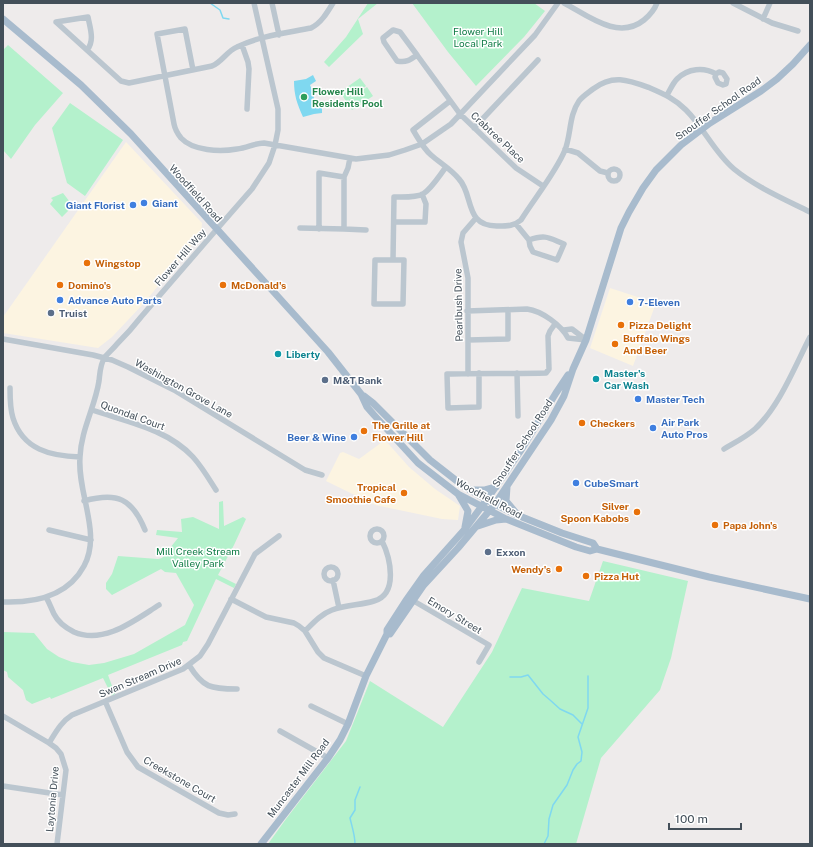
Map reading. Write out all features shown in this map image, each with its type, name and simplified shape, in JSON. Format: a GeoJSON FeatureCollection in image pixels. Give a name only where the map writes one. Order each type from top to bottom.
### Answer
{"type":"FeatureCollection","features":[{"type":"Feature","properties":{"kind":"main road","name":"Woodfield Road"},"geometry":{"type":"LineString","coordinates":[[3,19],[58,64],[98,100],[130,134],[328,352],[361,394],[367,407],[409,455],[431,475],[458,494],[506,520],[590,552],[597,549],[709,577],[810,599]]}},
{"type":"Feature","properties":{"kind":"main road","name":"Snouffer School Road"},"geometry":{"type":"LineString","coordinates":[[495,504],[551,420],[564,396],[573,369],[586,340],[617,240],[629,212],[643,188],[656,170],[673,152],[701,129],[777,79],[810,45]]}},
{"type":"Feature","properties":{"kind":"main road","name":"Snouffer School Road"},"geometry":{"type":"LineString","coordinates":[[487,500],[573,369]]}},
{"type":"Feature","properties":{"kind":"main road","name":"Woodfield Road"},"geometry":{"type":"LineString","coordinates":[[361,394],[373,403],[430,460],[470,490],[517,515],[562,533],[593,543],[597,549]]}},
{"type":"Feature","properties":{"kind":"main road"},"geometry":{"type":"LineString","coordinates":[[508,486],[506,501],[517,515]]}},
{"type":"Feature","properties":{"kind":"main road"},"geometry":{"type":"LineString","coordinates":[[470,490],[485,490],[496,487]]}},
{"type":"Feature","properties":{"kind":"main road"},"geometry":{"type":"LineString","coordinates":[[458,494],[468,511],[465,529]]}},
{"type":"Feature","properties":{"kind":"main road","name":"Muncaster Mill Road"},"geometry":{"type":"LineString","coordinates":[[261,844],[328,758],[348,724],[366,676],[387,634],[387,630],[412,590],[465,529],[487,500]]}},
{"type":"Feature","properties":{"kind":"main road","name":"Muncaster Mill Road"},"geometry":{"type":"LineString","coordinates":[[387,634],[390,634],[412,600],[427,581],[478,526],[495,504]]}},
{"type":"Feature","properties":{"kind":"main road"},"geometry":{"type":"LineString","coordinates":[[478,526],[496,520],[506,520]]}},
{"type":"Feature","properties":{"kind":"street","name":"Flower Hill Way"},"geometry":{"type":"LineString","coordinates":[[105,358],[252,189],[269,163],[278,130],[278,109],[254,3]]}},
{"type":"Feature","properties":{"kind":"street"},"geometry":{"type":"LineString","coordinates":[[272,3],[279,35]]}},
{"type":"Feature","properties":{"kind":"street"},"geometry":{"type":"LineString","coordinates":[[87,50],[92,39],[88,17],[56,22],[121,81],[125,83],[165,76],[216,64],[234,48],[262,39],[316,26],[333,3]]}},
{"type":"Feature","properties":{"kind":"street"},"geometry":{"type":"LineString","coordinates":[[193,70],[185,29],[157,34],[175,128],[181,138],[187,143],[200,148],[226,151],[244,148],[258,143],[350,158],[389,155],[422,144],[451,124],[535,35],[558,3]]}},
{"type":"Feature","properties":{"kind":"street"},"geometry":{"type":"LineString","coordinates":[[564,3],[606,25],[621,28],[639,24],[651,14],[657,3]]}},
{"type":"Feature","properties":{"kind":"street"},"geometry":{"type":"LineString","coordinates":[[733,3],[772,23],[798,31]]}},
{"type":"Feature","properties":{"kind":"street"},"geometry":{"type":"LineString","coordinates":[[763,18],[770,3]]}},
{"type":"Feature","properties":{"kind":"street","name":"Crabtree Place"},"geometry":{"type":"LineString","coordinates":[[417,55],[410,60],[403,62],[397,61],[384,42],[383,38],[393,30],[400,32],[417,55],[450,101],[460,114],[516,168],[543,186]]}},
{"type":"Feature","properties":{"kind":"street"},"geometry":{"type":"LineString","coordinates":[[242,45],[249,69],[247,109]]}},
{"type":"Feature","properties":{"kind":"street"},"geometry":{"type":"LineString","coordinates":[[474,128],[538,60]]}},
{"type":"Feature","properties":{"kind":"street"},"geometry":{"type":"LineString","coordinates":[[667,95],[676,79],[685,73],[705,69],[716,74]]}},
{"type":"Feature","properties":{"kind":"street"},"geometry":{"type":"LineString","coordinates":[[450,101],[412,130],[429,154],[446,167],[463,184],[470,207],[476,218],[484,224],[508,226],[516,224],[521,220],[560,161],[565,149],[573,114],[578,103],[584,96],[601,84],[607,81],[620,79],[631,81],[667,95],[686,111],[722,157],[737,171],[758,185],[810,212]]}},
{"type":"Feature","properties":{"kind":"street"},"geometry":{"type":"LineString","coordinates":[[565,149],[578,153],[600,171],[608,173]]}},
{"type":"Feature","properties":{"kind":"street"},"geometry":{"type":"LineString","coordinates":[[344,229],[344,176],[348,168],[350,158]]}},
{"type":"Feature","properties":{"kind":"street"},"geometry":{"type":"LineString","coordinates":[[393,260],[394,197],[411,197],[422,194],[433,184],[446,167]]}},
{"type":"Feature","properties":{"kind":"street"},"geometry":{"type":"LineString","coordinates":[[319,229],[319,173],[344,176]]}},
{"type":"Feature","properties":{"kind":"street"},"geometry":{"type":"LineString","coordinates":[[394,222],[425,222],[426,204],[422,194]]}},
{"type":"Feature","properties":{"kind":"street","name":"Pearlbush Drive"},"geometry":{"type":"LineString","coordinates":[[468,374],[468,278],[461,242],[463,233],[476,218]]}},
{"type":"Feature","properties":{"kind":"street"},"geometry":{"type":"LineString","coordinates":[[516,224],[529,240],[533,252],[557,260],[564,244],[545,236],[538,236],[529,240]]}},
{"type":"Feature","properties":{"kind":"street"},"geometry":{"type":"LineString","coordinates":[[300,228],[366,230]]}},
{"type":"Feature","properties":{"kind":"street"},"geometry":{"type":"LineString","coordinates":[[375,260],[393,260],[404,260],[403,304],[374,304],[375,260]]}},
{"type":"Feature","properties":{"kind":"street"},"geometry":{"type":"LineString","coordinates":[[467,310],[535,310],[564,330],[572,329],[586,340]]}},
{"type":"Feature","properties":{"kind":"street"},"geometry":{"type":"LineString","coordinates":[[468,340],[508,340],[508,310]]}},
{"type":"Feature","properties":{"kind":"street"},"geometry":{"type":"LineString","coordinates":[[479,373],[479,407],[448,408],[447,374],[479,373],[546,373],[548,371],[548,336],[555,324]]}},
{"type":"Feature","properties":{"kind":"street"},"geometry":{"type":"LineString","coordinates":[[724,449],[747,435],[765,418],[776,404],[810,337]]}},
{"type":"Feature","properties":{"kind":"street","name":"Washington Grove Lane"},"geometry":{"type":"LineString","coordinates":[[3,339],[105,358],[145,374],[174,390],[305,470],[322,475]]}},
{"type":"Feature","properties":{"kind":"street"},"geometry":{"type":"LineString","coordinates":[[3,602],[32,601],[46,597],[65,587],[79,575],[88,557],[91,540],[91,526],[84,501],[81,482],[80,457],[83,436],[92,410],[101,365],[105,358]]}},
{"type":"Feature","properties":{"kind":"street"},"geometry":{"type":"LineString","coordinates":[[517,373],[518,416]]}},
{"type":"Feature","properties":{"kind":"street"},"geometry":{"type":"LineString","coordinates":[[10,388],[13,419],[18,431],[30,443],[49,454],[80,457]]}},
{"type":"Feature","properties":{"kind":"street","name":"Quondal Court"},"geometry":{"type":"LineString","coordinates":[[92,410],[158,432],[172,439],[195,458],[216,490]]}},
{"type":"Feature","properties":{"kind":"street"},"geometry":{"type":"LineString","coordinates":[[84,501],[106,497],[123,501],[134,508],[140,517],[145,530]]}},
{"type":"Feature","properties":{"kind":"street"},"geometry":{"type":"LineString","coordinates":[[49,530],[91,540]]}},
{"type":"Feature","properties":{"kind":"street","name":"Swan Stream Drive"},"geometry":{"type":"LineString","coordinates":[[49,743],[67,718],[189,665],[200,656],[208,644],[255,554],[279,536]]}},
{"type":"Feature","properties":{"kind":"street"},"geometry":{"type":"LineString","coordinates":[[305,631],[322,614],[339,608],[375,601],[385,594],[391,576],[387,555],[382,541]]}},
{"type":"Feature","properties":{"kind":"street"},"geometry":{"type":"LineString","coordinates":[[333,580],[339,608]]}},
{"type":"Feature","properties":{"kind":"street"},"geometry":{"type":"LineString","coordinates":[[46,597],[54,614],[62,624],[68,629],[88,636],[119,629],[159,604]]}},
{"type":"Feature","properties":{"kind":"street"},"geometry":{"type":"LineString","coordinates":[[231,599],[266,617],[294,623],[305,631],[318,652],[324,658],[366,676]]}},
{"type":"Feature","properties":{"kind":"street","name":"Emory Street"},"geometry":{"type":"LineString","coordinates":[[412,600],[489,645],[479,662]]}},
{"type":"Feature","properties":{"kind":"street"},"geometry":{"type":"LineString","coordinates":[[189,665],[196,677],[206,686],[218,689],[237,689]]}},
{"type":"Feature","properties":{"kind":"street","name":"Creekstone Court"},"geometry":{"type":"LineString","coordinates":[[105,701],[127,752],[138,766],[219,813],[228,815],[235,814]]}},
{"type":"Feature","properties":{"kind":"street"},"geometry":{"type":"LineString","coordinates":[[311,706],[348,724]]}},
{"type":"Feature","properties":{"kind":"street","name":"Laytonia Drive"},"geometry":{"type":"LineString","coordinates":[[3,716],[49,743],[59,751],[64,762],[66,770],[64,795],[57,844]]}},
{"type":"Feature","properties":{"kind":"street"},"geometry":{"type":"LineString","coordinates":[[280,731],[328,758]]}},
{"type":"Feature","properties":{"kind":"street"},"geometry":{"type":"LineString","coordinates":[[3,786],[64,795]]}},
{"type":"Feature","properties":{"kind":"shaded area"},"geometry":{"type":"Polygon","coordinates":[[[126,142],[202,223],[201,234],[144,303],[112,337],[98,348],[3,333],[3,317],[126,142]]]}},
{"type":"Feature","properties":{"kind":"shaded area"},"geometry":{"type":"Polygon","coordinates":[[[610,288],[656,303],[633,366],[590,348],[610,288]]]}},
{"type":"Feature","properties":{"kind":"shaded area"},"geometry":{"type":"Polygon","coordinates":[[[385,440],[409,467],[435,489],[460,506],[458,520],[442,519],[375,505],[326,481],[340,453],[343,452],[359,459],[385,440]]]}},
{"type":"Feature","properties":{"kind":"green space"},"geometry":{"type":"Polygon","coordinates":[[[368,3],[378,3],[358,19],[363,34],[329,67],[324,62],[346,37],[368,3]]]}},
{"type":"Feature","properties":{"kind":"green space","name":"Flower Hill Local Park"},"geometry":{"type":"Polygon","coordinates":[[[412,3],[534,3],[545,11],[524,37],[476,86],[448,52],[412,3]]]}},
{"type":"Feature","properties":{"kind":"green space"},"geometry":{"type":"Polygon","coordinates":[[[8,45],[63,93],[35,125],[11,159],[3,150],[3,50],[8,45]]]}},
{"type":"Feature","properties":{"kind":"green space"},"geometry":{"type":"Polygon","coordinates":[[[360,78],[366,86],[346,101],[340,92],[360,78]]]}},
{"type":"Feature","properties":{"kind":"green space"},"geometry":{"type":"Polygon","coordinates":[[[367,87],[373,96],[352,110],[346,101],[367,87]]]}},
{"type":"Feature","properties":{"kind":"green space"},"geometry":{"type":"Polygon","coordinates":[[[70,103],[123,140],[85,196],[67,183],[52,128],[70,103]]]}},
{"type":"Feature","properties":{"kind":"green space"},"geometry":{"type":"Polygon","coordinates":[[[63,193],[73,206],[62,217],[50,204],[53,200],[51,198],[63,193]]]}},
{"type":"Feature","properties":{"kind":"green space","name":"Mill Creek Stream Valley Park"},"geometry":{"type":"Polygon","coordinates":[[[223,501],[224,526],[243,517],[246,519],[218,575],[236,584],[234,588],[216,579],[187,641],[183,642],[182,645],[108,675],[115,694],[112,696],[103,678],[51,699],[50,697],[32,704],[26,700],[23,690],[8,677],[7,672],[3,670],[3,632],[34,633],[47,649],[59,657],[72,662],[89,665],[104,663],[134,654],[185,625],[194,605],[176,573],[165,572],[161,569],[112,595],[106,589],[106,583],[112,574],[118,556],[162,558],[178,538],[156,535],[157,530],[182,532],[181,519],[193,517],[219,529],[219,502],[223,501]]]}},
{"type":"Feature","properties":{"kind":"green space"},"geometry":{"type":"Polygon","coordinates":[[[603,561],[688,581],[671,658],[660,690],[601,758],[576,844],[268,844],[346,741],[370,681],[443,727],[492,652],[522,588],[589,601],[603,561]]]}},
{"type":"Feature","properties":{"kind":"water"},"geometry":{"type":"Polygon","coordinates":[[[313,75],[316,81],[310,85],[313,92],[315,106],[322,107],[322,113],[303,117],[296,99],[294,81],[306,79],[313,75]]]}},
{"type":"Feature","properties":{"kind":"waterway"},"geometry":{"type":"LineString","coordinates":[[210,3],[220,10],[223,18],[229,19]]}},
{"type":"Feature","properties":{"kind":"waterway"},"geometry":{"type":"LineString","coordinates":[[510,677],[521,677],[528,675],[543,694],[560,709],[573,715],[582,724]]}},
{"type":"Feature","properties":{"kind":"waterway"},"geometry":{"type":"LineString","coordinates":[[544,844],[548,836],[549,819],[553,805],[567,785],[573,770],[581,761],[582,752],[578,737],[588,708],[588,676]]}},
{"type":"Feature","properties":{"kind":"waterway"},"geometry":{"type":"LineString","coordinates":[[355,844],[350,818],[355,810],[355,800],[360,787]]}},
{"type":"Feature","properties":{"kind":"place","name":"Flower Hill Residents Pool"},"geometry":{"type":"Point","coordinates":[304,97]}},
{"type":"Feature","properties":{"kind":"place","name":"Giant"},"geometry":{"type":"Point","coordinates":[144,203]}},
{"type":"Feature","properties":{"kind":"place","name":"Giant Florist"},"geometry":{"type":"Point","coordinates":[133,205]}},
{"type":"Feature","properties":{"kind":"place","name":"Wingstop"},"geometry":{"type":"Point","coordinates":[87,263]}},
{"type":"Feature","properties":{"kind":"place","name":"Domino's"},"geometry":{"type":"Point","coordinates":[60,285]}},
{"type":"Feature","properties":{"kind":"place","name":"McDonald's"},"geometry":{"type":"Point","coordinates":[223,285]}},
{"type":"Feature","properties":{"kind":"place","name":"Advance Auto Parts"},"geometry":{"type":"Point","coordinates":[60,300]}},
{"type":"Feature","properties":{"kind":"place","name":"7-Eleven"},"geometry":{"type":"Point","coordinates":[630,302]}},
{"type":"Feature","properties":{"kind":"place","name":"Truist"},"geometry":{"type":"Point","coordinates":[51,313]}},
{"type":"Feature","properties":{"kind":"place","name":"Pizza Delight"},"geometry":{"type":"Point","coordinates":[621,325]}},
{"type":"Feature","properties":{"kind":"place","name":"Buffalo Wings And Beer"},"geometry":{"type":"Point","coordinates":[615,344]}},
{"type":"Feature","properties":{"kind":"place","name":"Liberty"},"geometry":{"type":"Point","coordinates":[278,354]}},
{"type":"Feature","properties":{"kind":"place","name":"Master's Car Wash"},"geometry":{"type":"Point","coordinates":[596,379]}},
{"type":"Feature","properties":{"kind":"place","name":"M&T Bank"},"geometry":{"type":"Point","coordinates":[325,380]}},
{"type":"Feature","properties":{"kind":"place","name":"Master Tech"},"geometry":{"type":"Point","coordinates":[638,399]}},
{"type":"Feature","properties":{"kind":"place","name":"Checkers"},"geometry":{"type":"Point","coordinates":[582,423]}},
{"type":"Feature","properties":{"kind":"place","name":"Air Park Auto Pros"},"geometry":{"type":"Point","coordinates":[653,428]}},
{"type":"Feature","properties":{"kind":"place","name":"The Grille at Flower Hill"},"geometry":{"type":"Point","coordinates":[364,431]}},
{"type":"Feature","properties":{"kind":"place","name":"Beer & Wine"},"geometry":{"type":"Point","coordinates":[354,437]}},
{"type":"Feature","properties":{"kind":"place","name":"CubeSmart"},"geometry":{"type":"Point","coordinates":[576,483]}},
{"type":"Feature","properties":{"kind":"place","name":"Tropical Smoothie Cafe"},"geometry":{"type":"Point","coordinates":[404,493]}},
{"type":"Feature","properties":{"kind":"place","name":"Silver Spoon Kabobs"},"geometry":{"type":"Point","coordinates":[637,512]}},
{"type":"Feature","properties":{"kind":"place","name":"Papa John's"},"geometry":{"type":"Point","coordinates":[715,525]}},
{"type":"Feature","properties":{"kind":"place","name":"Exxon"},"geometry":{"type":"Point","coordinates":[488,552]}},
{"type":"Feature","properties":{"kind":"place","name":"Wendy's"},"geometry":{"type":"Point","coordinates":[559,569]}},
{"type":"Feature","properties":{"kind":"place","name":"Pizza Hut"},"geometry":{"type":"Point","coordinates":[586,576]}}]}
